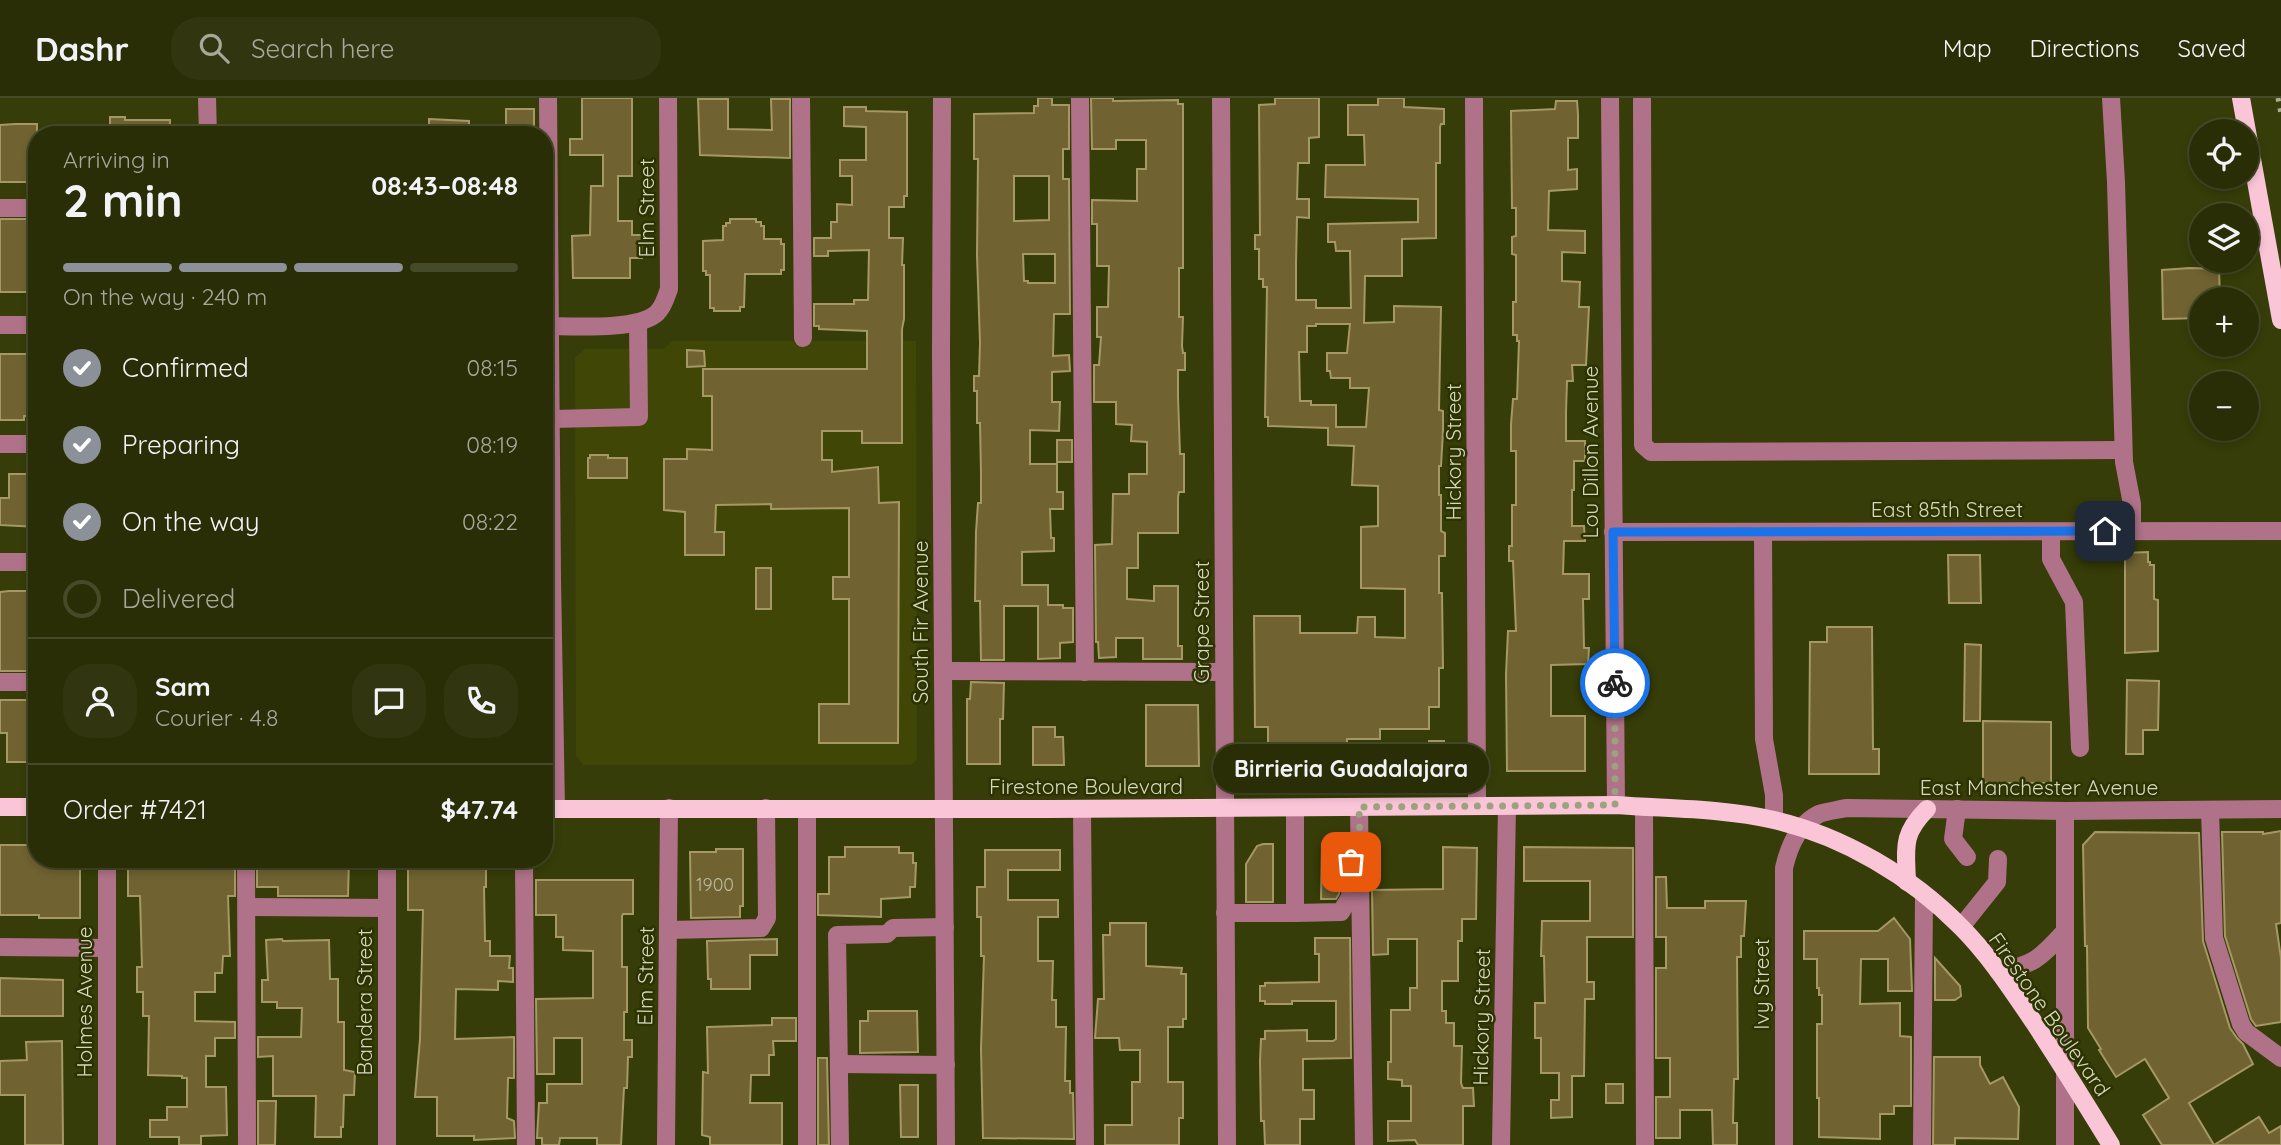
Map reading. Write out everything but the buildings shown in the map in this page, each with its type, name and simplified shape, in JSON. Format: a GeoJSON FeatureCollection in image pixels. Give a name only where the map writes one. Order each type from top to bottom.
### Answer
{"type":"FeatureCollection","features":[{"type":"Feature","properties":{"kind":"main road"},"geometry":{"type":"LineString","coordinates":[[2241,98],[2281,320]]}},
{"type":"Feature","properties":{"kind":"main road","name":"Firestone Boulevard"},"geometry":{"type":"LineString","coordinates":[[553,809],[1615,805],[1705,809],[1774,820],[1801,828],[1863,855],[1907,882],[1961,927],[1998,971],[2065,1070],[2111,1145]]}},
{"type":"Feature","properties":{"kind":"main road"},"geometry":{"type":"LineString","coordinates":[[0,807],[28,807]]}},
{"type":"Feature","properties":{"kind":"main road"},"geometry":{"type":"LineString","coordinates":[[1907,882],[1908,834],[1927,809]]}},
{"type":"Feature","properties":{"kind":"street"},"geometry":{"type":"LineString","coordinates":[[207,98],[208,126]]}},
{"type":"Feature","properties":{"kind":"street"},"geometry":{"type":"LineString","coordinates":[[548,98],[548,126]]}},
{"type":"Feature","properties":{"kind":"street","name":"Elm Street"},"geometry":{"type":"LineString","coordinates":[[638,323],[656,314],[669,289],[668,98]]}},
{"type":"Feature","properties":{"kind":"street"},"geometry":{"type":"LineString","coordinates":[[801,98],[803,338]]}},
{"type":"Feature","properties":{"kind":"street","name":"South Fir Avenue"},"geometry":{"type":"LineString","coordinates":[[942,98],[946,1145]]}},
{"type":"Feature","properties":{"kind":"street"},"geometry":{"type":"LineString","coordinates":[[1080,98],[1085,672]]}},
{"type":"Feature","properties":{"kind":"street","name":"Grape Street"},"geometry":{"type":"LineString","coordinates":[[1221,98],[1227,1145]]}},
{"type":"Feature","properties":{"kind":"street","name":"Hickory Street"},"geometry":{"type":"LineString","coordinates":[[1474,98],[1477,806]]}},
{"type":"Feature","properties":{"kind":"street","name":"Lou Dillon Avenue"},"geometry":{"type":"LineString","coordinates":[[1610,98],[1615,805]]}},
{"type":"Feature","properties":{"kind":"street"},"geometry":{"type":"LineString","coordinates":[[1642,98],[1643,445],[1651,452],[2123,450]]}},
{"type":"Feature","properties":{"kind":"street"},"geometry":{"type":"LineString","coordinates":[[2111,98],[2116,182],[2123,450],[2132,504],[2133,531]]}},
{"type":"Feature","properties":{"kind":"street"},"geometry":{"type":"LineString","coordinates":[[0,208],[28,208]]}},
{"type":"Feature","properties":{"kind":"street"},"geometry":{"type":"LineString","coordinates":[[553,326],[638,323],[639,417],[553,418]]}},
{"type":"Feature","properties":{"kind":"street"},"geometry":{"type":"LineString","coordinates":[[0,325],[28,325]]}},
{"type":"Feature","properties":{"kind":"street"},"geometry":{"type":"LineString","coordinates":[[0,444],[28,444]]}},
{"type":"Feature","properties":{"kind":"street","name":"East 85th Street"},"geometry":{"type":"LineString","coordinates":[[1613,532],[2281,531]]}},
{"type":"Feature","properties":{"kind":"street"},"geometry":{"type":"LineString","coordinates":[[1763,532],[1764,739],[1774,795],[1774,820]]}},
{"type":"Feature","properties":{"kind":"street"},"geometry":{"type":"LineString","coordinates":[[2052,532],[2051,559],[2074,602],[2080,748]]}},
{"type":"Feature","properties":{"kind":"street"},"geometry":{"type":"LineString","coordinates":[[0,562],[28,562]]}},
{"type":"Feature","properties":{"kind":"street"},"geometry":{"type":"LineString","coordinates":[[944,671],[1223,672]]}},
{"type":"Feature","properties":{"kind":"street"},"geometry":{"type":"LineString","coordinates":[[0,682],[28,682]]}},
{"type":"Feature","properties":{"kind":"street","name":"Hickory Street"},"geometry":{"type":"LineString","coordinates":[[1501,1145],[1507,806]]}},
{"type":"Feature","properties":{"kind":"street"},"geometry":{"type":"LineString","coordinates":[[1359,807],[1364,1145]]}},
{"type":"Feature","properties":{"kind":"street"},"geometry":{"type":"LineString","coordinates":[[1644,807],[1645,1145]]}},
{"type":"Feature","properties":{"kind":"street","name":"Elm Street"},"geometry":{"type":"LineString","coordinates":[[666,1145],[669,808]]}},
{"type":"Feature","properties":{"kind":"street"},"geometry":{"type":"LineString","coordinates":[[668,930],[761,928],[767,918],[766,808]]}},
{"type":"Feature","properties":{"kind":"street"},"geometry":{"type":"LineString","coordinates":[[807,808],[807,1145]]}},
{"type":"Feature","properties":{"kind":"street"},"geometry":{"type":"LineString","coordinates":[[1082,808],[1085,1145]]}},
{"type":"Feature","properties":{"kind":"street"},"geometry":{"type":"LineString","coordinates":[[1295,808],[1295,912]]}},
{"type":"Feature","properties":{"kind":"street","name":"East Manchester Avenue"},"geometry":{"type":"LineString","coordinates":[[1801,828],[1819,814],[1846,808],[2065,811],[2281,809]]}},
{"type":"Feature","properties":{"kind":"street"},"geometry":{"type":"LineString","coordinates":[[1957,809],[1953,839],[1967,857]]}},
{"type":"Feature","properties":{"kind":"street"},"geometry":{"type":"LineString","coordinates":[[2210,810],[2214,938],[2241,1024],[2246,1032],[2281,1058]]}},
{"type":"Feature","properties":{"kind":"street"},"geometry":{"type":"LineString","coordinates":[[2065,811],[2065,1145]]}},
{"type":"Feature","properties":{"kind":"street","name":"Ivy Street"},"geometry":{"type":"LineString","coordinates":[[1784,1145],[1784,868],[1789,845],[1801,828]]}},
{"type":"Feature","properties":{"kind":"street"},"geometry":{"type":"LineString","coordinates":[[1226,913],[1341,912],[1350,898],[1351,862],[1360,850]]}},
{"type":"Feature","properties":{"kind":"street"},"geometry":{"type":"LineString","coordinates":[[1961,927],[1997,883],[1998,859]]}},
{"type":"Feature","properties":{"kind":"street","name":"Holmes Avenue"},"geometry":{"type":"LineString","coordinates":[[107,868],[107,1145]]}},
{"type":"Feature","properties":{"kind":"street"},"geometry":{"type":"LineString","coordinates":[[246,868],[247,1145]]}},
{"type":"Feature","properties":{"kind":"street","name":"Bandera Street"},"geometry":{"type":"LineString","coordinates":[[387,868],[387,1145]]}},
{"type":"Feature","properties":{"kind":"street"},"geometry":{"type":"LineString","coordinates":[[524,868],[526,1145]]}},
{"type":"Feature","properties":{"kind":"street"},"geometry":{"type":"LineString","coordinates":[[1922,1145],[1924,895]]}},
{"type":"Feature","properties":{"kind":"street"},"geometry":{"type":"LineString","coordinates":[[247,907],[387,908]]}},
{"type":"Feature","properties":{"kind":"street"},"geometry":{"type":"LineString","coordinates":[[839,1145],[837,935],[887,934],[893,928],[945,927]]}},
{"type":"Feature","properties":{"kind":"street"},"geometry":{"type":"LineString","coordinates":[[1998,971],[2020,968],[2040,958],[2065,931]]}},
{"type":"Feature","properties":{"kind":"street"},"geometry":{"type":"LineString","coordinates":[[0,947],[107,948]]}},
{"type":"Feature","properties":{"kind":"street"},"geometry":{"type":"LineString","coordinates":[[839,1064],[946,1065]]}},
{"type":"Feature","properties":{"kind":"shaded area"},"geometry":{"type":"Polygon","coordinates":[[[672,341],[916,341],[917,760],[911,765],[583,765],[576,756],[575,358],[585,349],[664,349],[672,341]]]}},
{"type":"Feature","properties":{"kind":"railway"},"geometry":{"type":"LineString","coordinates":[[2278,98],[2281,114]]}},
{"type":"Feature","properties":{"kind":"way so far"},"geometry":{"type":"LineString","coordinates":[[1351,862],[1360,850],[1359,807],[1615,805],[1615,683]]}},
{"type":"Feature","properties":{"kind":"place","name":"Birrieria Guadalajara"},"geometry":{"type":"Point","coordinates":[1351,862]}},
{"type":"Feature","properties":{"kind":"route"},"geometry":{"type":"LineString","coordinates":[[1615,683],[1613,532],[2105,531]]}}]}
